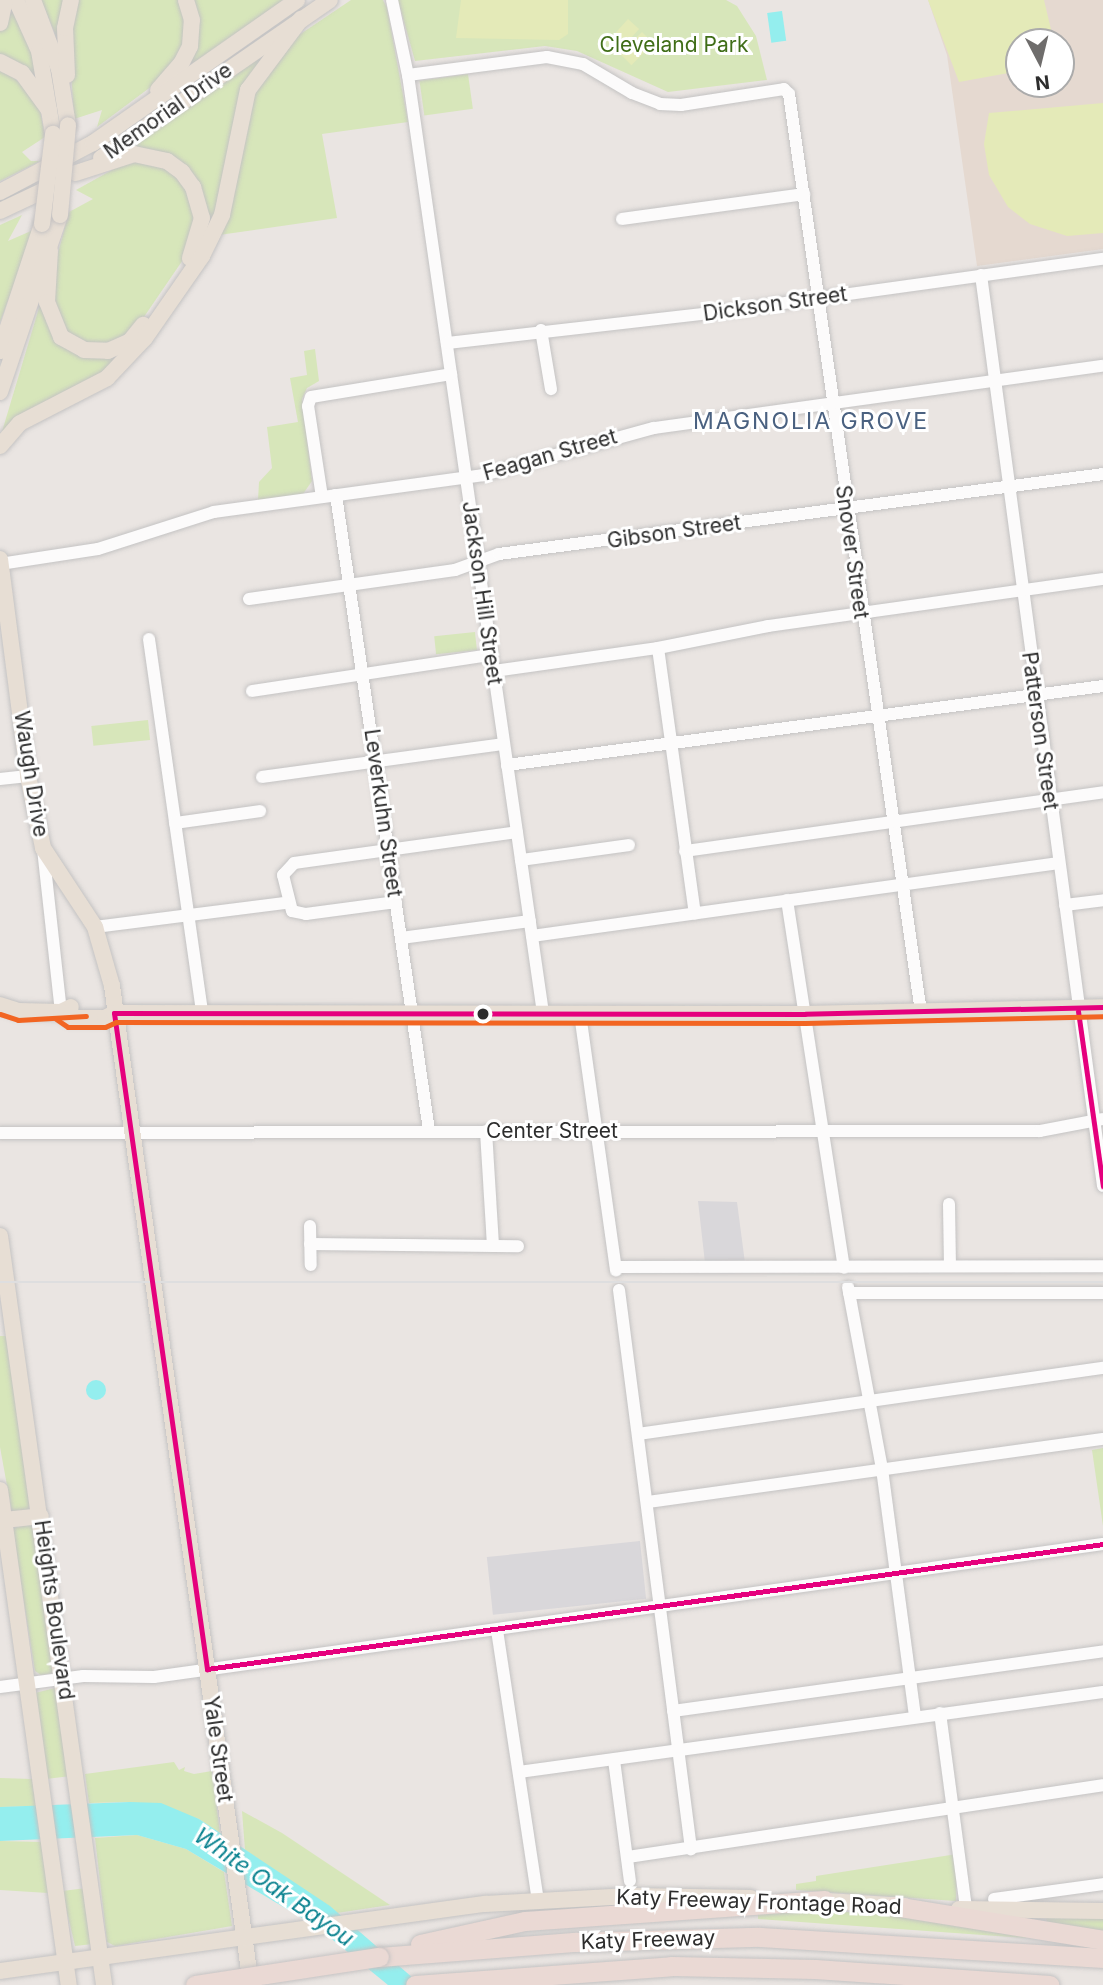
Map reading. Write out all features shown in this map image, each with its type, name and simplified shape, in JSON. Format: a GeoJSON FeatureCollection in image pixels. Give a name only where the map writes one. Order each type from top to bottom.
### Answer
{"type":"FeatureCollection","features":[{"type":"Feature","properties":{"kind":"highway"},"geometry":{"type":"LineString","coordinates":[[379,1956],[463,1932],[525,1921],[824,1900]]}},
{"type":"Feature","properties":{"kind":"highway"},"geometry":{"type":"LineString","coordinates":[[894,1906],[1103,1940]]}},
{"type":"Feature","properties":{"kind":"highway","name":"Katy Freeway"},"geometry":{"type":"LineString","coordinates":[[195,1985],[379,1956],[483,1948],[760,1937],[1103,1958]]}},
{"type":"Feature","properties":{"kind":"highway","name":"Katy Freeway"},"geometry":{"type":"LineString","coordinates":[[415,1985],[518,1974],[671,1966],[782,1968],[1049,1985]]}},
{"type":"Feature","properties":{"kind":"main road"},"geometry":{"type":"LineString","coordinates":[[0,23],[5,0]]}},
{"type":"Feature","properties":{"kind":"main road"},"geometry":{"type":"LineString","coordinates":[[0,351],[42,224],[53,134],[39,51],[16,0]]}},
{"type":"Feature","properties":{"kind":"main road"},"geometry":{"type":"LineString","coordinates":[[0,392],[60,215],[68,125],[53,47],[33,0]]}},
{"type":"Feature","properties":{"kind":"main road"},"geometry":{"type":"LineString","coordinates":[[65,102],[65,28],[71,0]]}},
{"type":"Feature","properties":{"kind":"main road"},"geometry":{"type":"LineString","coordinates":[[140,111],[186,57],[192,33],[186,0]]}},
{"type":"Feature","properties":{"kind":"main road","name":"Memorial Drive"},"geometry":{"type":"LineString","coordinates":[[0,192],[20,183],[140,111],[298,0]]}},
{"type":"Feature","properties":{"kind":"main road","name":"Memorial Drive"},"geometry":{"type":"LineString","coordinates":[[0,211],[33,197],[76,173],[330,0]]}},
{"type":"Feature","properties":{"kind":"main road"},"geometry":{"type":"LineString","coordinates":[[0,446],[20,423],[107,378],[145,338],[209,245],[222,215],[248,90],[301,19]]}},
{"type":"Feature","properties":{"kind":"main road"},"geometry":{"type":"LineString","coordinates":[[0,62],[22,73],[51,113]]}},
{"type":"Feature","properties":{"kind":"main road"},"geometry":{"type":"LineString","coordinates":[[50,250],[47,302],[54,328],[72,346],[97,352],[120,346],[138,332],[198,244],[200,204],[182,172],[167,161],[134,154],[76,173]]}},
{"type":"Feature","properties":{"kind":"main road"},"geometry":{"type":"LineString","coordinates":[[0,186],[20,183]]}},
{"type":"Feature","properties":{"kind":"main road"},"geometry":{"type":"LineString","coordinates":[[0,216],[33,197]]}},
{"type":"Feature","properties":{"kind":"main road"},"geometry":{"type":"LineString","coordinates":[[0,336],[10,321]]}},
{"type":"Feature","properties":{"kind":"main road","name":"Waugh Drive"},"geometry":{"type":"LineString","coordinates":[[0,562],[28,776],[43,848],[95,927],[106,957],[114,1013]]}},
{"type":"Feature","properties":{"kind":"main road"},"geometry":{"type":"LineString","coordinates":[[4,1011],[61,1012],[70,1017],[105,1018],[114,1013],[805,1014],[1078,1011],[1103,1007]]}},
{"type":"Feature","properties":{"kind":"main road","name":"Yale Street"},"geometry":{"type":"LineString","coordinates":[[114,1013],[251,1985]]}},
{"type":"Feature","properties":{"kind":"main road","name":"Heights Boulevard"},"geometry":{"type":"LineString","coordinates":[[0,1236],[7,1327],[41,1516],[78,1775],[104,1985]]}},
{"type":"Feature","properties":{"kind":"main road","name":"Heights Boulevard"},"geometry":{"type":"LineString","coordinates":[[0,1490],[69,1985]]}},
{"type":"Feature","properties":{"kind":"main road"},"geometry":{"type":"LineString","coordinates":[[4,1520],[41,1516]]}},
{"type":"Feature","properties":{"kind":"main road","name":"Katy Freeway Frontage Road"},"geometry":{"type":"LineString","coordinates":[[0,1971],[433,1911],[538,1900],[644,1896],[824,1900],[966,1909],[1103,1911]]}},
{"type":"Feature","properties":{"kind":"street","name":"Jackson Hill Street"},"geometry":{"type":"LineString","coordinates":[[391,3],[408,75],[543,1013]]}},
{"type":"Feature","properties":{"kind":"street","name":"Snover Street"},"geometry":{"type":"LineString","coordinates":[[408,75],[547,57],[583,64],[632,93],[660,104],[787,91],[819,298],[860,612],[921,1012]]}},
{"type":"Feature","properties":{"kind":"street"},"geometry":{"type":"LineString","coordinates":[[622,219],[804,194]]}},
{"type":"Feature","properties":{"kind":"street","name":"Dickson Street"},"geometry":{"type":"LineString","coordinates":[[447,343],[819,298],[1103,259]]}},
{"type":"Feature","properties":{"kind":"street","name":"Patterson Street"},"geometry":{"type":"LineString","coordinates":[[981,275],[1020,590],[1078,1011],[1098,1120],[1103,1186]]}},
{"type":"Feature","properties":{"kind":"street"},"geometry":{"type":"LineString","coordinates":[[541,330],[551,389]]}},
{"type":"Feature","properties":{"kind":"street","name":"Feagan Street"},"geometry":{"type":"LineString","coordinates":[[0,562],[98,549],[188,517],[465,478],[637,431],[1103,366]]}},
{"type":"Feature","properties":{"kind":"street"},"geometry":{"type":"LineString","coordinates":[[322,497],[308,406],[311,397],[451,374]]}},
{"type":"Feature","properties":{"kind":"street","name":"Gibson Street"},"geometry":{"type":"LineString","coordinates":[[249,599],[455,570],[499,554],[1103,474]]}},
{"type":"Feature","properties":{"kind":"street","name":"Leverkuhn Street"},"geometry":{"type":"LineString","coordinates":[[336,495],[387,850],[414,1012],[429,1130]]}},
{"type":"Feature","properties":{"kind":"street"},"geometry":{"type":"LineString","coordinates":[[494,671],[658,648],[731,631],[1103,579]]}},
{"type":"Feature","properties":{"kind":"street"},"geometry":{"type":"LineString","coordinates":[[149,639],[202,1013]]}},
{"type":"Feature","properties":{"kind":"street"},"geometry":{"type":"LineString","coordinates":[[658,648],[695,913]]}},
{"type":"Feature","properties":{"kind":"street"},"geometry":{"type":"LineString","coordinates":[[252,691],[491,655]]}},
{"type":"Feature","properties":{"kind":"street"},"geometry":{"type":"LineString","coordinates":[[507,765],[1103,686]]}},
{"type":"Feature","properties":{"kind":"street"},"geometry":{"type":"LineString","coordinates":[[262,777],[504,744]]}},
{"type":"Feature","properties":{"kind":"street"},"geometry":{"type":"LineString","coordinates":[[0,779],[28,776]]}},
{"type":"Feature","properties":{"kind":"street"},"geometry":{"type":"LineString","coordinates":[[685,851],[1103,792]]}},
{"type":"Feature","properties":{"kind":"street"},"geometry":{"type":"LineString","coordinates":[[175,822],[260,811]]}},
{"type":"Feature","properties":{"kind":"street"},"geometry":{"type":"LineString","coordinates":[[289,907],[284,874],[294,863],[517,832]]}},
{"type":"Feature","properties":{"kind":"street"},"geometry":{"type":"LineString","coordinates":[[521,860],[629,845]]}},
{"type":"Feature","properties":{"kind":"street"},"geometry":{"type":"LineString","coordinates":[[43,848],[61,1012]]}},
{"type":"Feature","properties":{"kind":"street"},"geometry":{"type":"LineString","coordinates":[[532,936],[1059,863]]}},
{"type":"Feature","properties":{"kind":"street"},"geometry":{"type":"LineString","coordinates":[[788,900],[821,1132],[844,1266]]}},
{"type":"Feature","properties":{"kind":"street"},"geometry":{"type":"LineString","coordinates":[[1065,905],[1103,900]]}},
{"type":"Feature","properties":{"kind":"street"},"geometry":{"type":"LineString","coordinates":[[95,927],[289,907],[306,914],[396,902]]}},
{"type":"Feature","properties":{"kind":"street"},"geometry":{"type":"LineString","coordinates":[[401,938],[530,921]]}},
{"type":"Feature","properties":{"kind":"street"},"geometry":{"type":"LineString","coordinates":[[580,1014],[616,1268],[1103,1266]]}},
{"type":"Feature","properties":{"kind":"street","name":"Center Street"},"geometry":{"type":"LineString","coordinates":[[0,1133],[429,1130],[1046,1131],[1098,1120]]}},
{"type":"Feature","properties":{"kind":"street"},"geometry":{"type":"LineString","coordinates":[[486,1130],[493,1246]]}},
{"type":"Feature","properties":{"kind":"street"},"geometry":{"type":"LineString","coordinates":[[949,1205],[950,1266]]}},
{"type":"Feature","properties":{"kind":"street"},"geometry":{"type":"LineString","coordinates":[[310,1226],[311,1265]]}},
{"type":"Feature","properties":{"kind":"street"},"geometry":{"type":"LineString","coordinates":[[310,1244],[518,1246]]}},
{"type":"Feature","properties":{"kind":"street"},"geometry":{"type":"LineString","coordinates":[[619,1290],[691,1849]]}},
{"type":"Feature","properties":{"kind":"street"},"geometry":{"type":"LineString","coordinates":[[915,1717],[882,1469],[848,1290],[1103,1293]]}},
{"type":"Feature","properties":{"kind":"street"},"geometry":{"type":"LineString","coordinates":[[638,1434],[1103,1368]]}},
{"type":"Feature","properties":{"kind":"street"},"geometry":{"type":"LineString","coordinates":[[648,1502],[1103,1439]]}},
{"type":"Feature","properties":{"kind":"street"},"geometry":{"type":"LineString","coordinates":[[0,1687],[64,1679],[132,1679],[660,1608],[1103,1544]]}},
{"type":"Feature","properties":{"kind":"street"},"geometry":{"type":"LineString","coordinates":[[498,1630],[538,1900]]}},
{"type":"Feature","properties":{"kind":"street"},"geometry":{"type":"LineString","coordinates":[[673,1711],[1103,1650]]}},
{"type":"Feature","properties":{"kind":"street"},"geometry":{"type":"LineString","coordinates":[[519,1772],[1103,1692]]}},
{"type":"Feature","properties":{"kind":"street"},"geometry":{"type":"LineString","coordinates":[[940,1713],[966,1909]]}},
{"type":"Feature","properties":{"kind":"street"},"geometry":{"type":"LineString","coordinates":[[614,1760],[630,1881]]}},
{"type":"Feature","properties":{"kind":"street"},"geometry":{"type":"LineString","coordinates":[[628,1857],[1103,1785]]}},
{"type":"Feature","properties":{"kind":"street"},"geometry":{"type":"LineString","coordinates":[[994,1899],[1103,1884]]}},
{"type":"Feature","properties":{"kind":"shaded area"},"geometry":{"type":"Polygon","coordinates":[[[928,0],[1103,0],[1103,249],[977,266],[947,55],[928,0]]]}},
{"type":"Feature","properties":{"kind":"shaded area"},"geometry":{"type":"Polygon","coordinates":[[[698,1201],[737,1202],[745,1263],[705,1263],[698,1201]]]}},
{"type":"Feature","properties":{"kind":"shaded area"},"geometry":{"type":"Polygon","coordinates":[[[640,1541],[646,1599],[493,1615],[487,1557],[640,1541]]]}},
{"type":"Feature","properties":{"kind":"green space"},"geometry":{"type":"Polygon","coordinates":[[[41,0],[67,0],[59,39],[57,38],[41,0]]]}},
{"type":"Feature","properties":{"kind":"green space"},"geometry":{"type":"Polygon","coordinates":[[[76,0],[182,0],[187,11],[184,51],[152,86],[97,127],[102,110],[74,119],[69,38],[76,0]]]}},
{"type":"Feature","properties":{"kind":"green space"},"geometry":{"type":"Polygon","coordinates":[[[191,0],[283,0],[186,70],[191,0]]]}},
{"type":"Feature","properties":{"kind":"green space"},"geometry":{"type":"Polygon","coordinates":[[[351,0],[383,0],[387,8],[408,122],[322,134],[337,218],[219,235],[247,100],[299,35],[351,0]]]}},
{"type":"Feature","properties":{"kind":"green space","name":"Cleveland Park"},"geometry":{"type":"Polygon","coordinates":[[[398,0],[726,0],[737,6],[756,36],[767,80],[668,92],[577,51],[545,46],[415,61],[398,0]]]}},
{"type":"Feature","properties":{"kind":"green space"},"geometry":{"type":"Polygon","coordinates":[[[461,0],[568,0],[568,34],[559,40],[456,38],[461,0]]]}},
{"type":"Feature","properties":{"kind":"green space"},"geometry":{"type":"Polygon","coordinates":[[[928,0],[1044,0],[1051,28],[1005,28],[1005,74],[959,82],[928,0]]]}},
{"type":"Feature","properties":{"kind":"green space"},"geometry":{"type":"Polygon","coordinates":[[[13,10],[30,46],[40,83],[0,58],[0,31],[13,10]]]}},
{"type":"Feature","properties":{"kind":"green space"},"geometry":{"type":"Polygon","coordinates":[[[628,19],[639,29],[618,52],[607,42],[628,19]]]}},
{"type":"Feature","properties":{"kind":"green space"},"geometry":{"type":"Polygon","coordinates":[[[642,32],[653,43],[631,65],[620,54],[642,32]]]}},
{"type":"Feature","properties":{"kind":"green space"},"geometry":{"type":"Polygon","coordinates":[[[273,47],[242,89],[225,190],[210,232],[198,250],[206,213],[198,184],[178,162],[138,151],[135,145],[273,47]]]}},
{"type":"Feature","properties":{"kind":"green space"},"geometry":{"type":"Polygon","coordinates":[[[0,66],[38,99],[45,137],[22,152],[31,161],[40,161],[0,181],[0,66]]]}},
{"type":"Feature","properties":{"kind":"green space"},"geometry":{"type":"Polygon","coordinates":[[[468,74],[473,109],[424,115],[419,81],[468,74]]]}},
{"type":"Feature","properties":{"kind":"green space"},"geometry":{"type":"Polygon","coordinates":[[[1103,103],[1103,233],[1067,236],[1030,224],[1008,207],[989,175],[984,144],[989,113],[1103,103]]]}},
{"type":"Feature","properties":{"kind":"green space"},"geometry":{"type":"Polygon","coordinates":[[[130,160],[169,167],[197,205],[189,251],[133,333],[104,347],[70,338],[52,312],[57,257],[69,212],[93,199],[76,190],[130,160]]]}},
{"type":"Feature","properties":{"kind":"green space"},"geometry":{"type":"Polygon","coordinates":[[[22,215],[8,241],[31,231],[32,237],[0,322],[0,225],[22,215]]]}},
{"type":"Feature","properties":{"kind":"green space"},"geometry":{"type":"Polygon","coordinates":[[[186,268],[142,336],[94,383],[25,415],[1,435],[41,301],[53,335],[79,353],[96,356],[118,352],[141,335],[186,268]]]}},
{"type":"Feature","properties":{"kind":"green space"},"geometry":{"type":"Polygon","coordinates":[[[315,349],[319,381],[307,388],[302,399],[312,481],[303,494],[258,500],[259,482],[272,468],[267,427],[298,422],[290,378],[307,375],[304,351],[315,349]]]}},
{"type":"Feature","properties":{"kind":"green space"},"geometry":{"type":"Polygon","coordinates":[[[475,632],[477,650],[436,654],[434,636],[475,632]]]}},
{"type":"Feature","properties":{"kind":"green space"},"geometry":{"type":"Polygon","coordinates":[[[148,720],[150,740],[93,746],[91,726],[148,720]]]}},
{"type":"Feature","properties":{"kind":"green space"},"geometry":{"type":"Polygon","coordinates":[[[0,1336],[6,1336],[32,1510],[12,1513],[0,1447],[0,1336]]]}},
{"type":"Feature","properties":{"kind":"green space"},"geometry":{"type":"Polygon","coordinates":[[[1103,1448],[1103,1526],[1092,1450],[1103,1448]]]}},
{"type":"Feature","properties":{"kind":"green space"},"geometry":{"type":"Polygon","coordinates":[[[33,1524],[53,1673],[41,1675],[35,1671],[12,1528],[33,1524]]]}},
{"type":"Feature","properties":{"kind":"green space"},"geometry":{"type":"Polygon","coordinates":[[[55,1688],[71,1776],[46,1779],[35,1693],[55,1688]]]}},
{"type":"Feature","properties":{"kind":"green space"},"geometry":{"type":"Polygon","coordinates":[[[174,1762],[179,1770],[185,1767],[184,1771],[194,1774],[212,1771],[220,1833],[199,1819],[130,1802],[89,1803],[85,1774],[174,1762]]]}},
{"type":"Feature","properties":{"kind":"green space"},"geometry":{"type":"Polygon","coordinates":[[[0,1778],[32,1779],[36,1806],[0,1807],[0,1778]]]}},
{"type":"Feature","properties":{"kind":"green space"},"geometry":{"type":"Polygon","coordinates":[[[242,1811],[282,1833],[390,1905],[337,1913],[245,1850],[242,1811]]]}},
{"type":"Feature","properties":{"kind":"green space"},"geometry":{"type":"Polygon","coordinates":[[[137,1835],[186,1849],[224,1872],[232,1926],[115,1946],[107,1942],[95,1838],[137,1835]]]}},
{"type":"Feature","properties":{"kind":"green space"},"geometry":{"type":"Polygon","coordinates":[[[0,1841],[41,1842],[48,1893],[0,1890],[0,1841]]]}},
{"type":"Feature","properties":{"kind":"green space"},"geometry":{"type":"Polygon","coordinates":[[[957,1854],[956,1901],[796,1890],[796,1884],[816,1881],[816,1876],[957,1854]]]}},
{"type":"Feature","properties":{"kind":"green space"},"geometry":{"type":"Polygon","coordinates":[[[87,1888],[93,1944],[75,1946],[62,1891],[87,1888]]]}},
{"type":"Feature","properties":{"kind":"green space"},"geometry":{"type":"Polygon","coordinates":[[[758,1912],[866,1912],[1026,1932],[1026,1938],[758,1919],[758,1912]]]}},
{"type":"Feature","properties":{"kind":"green space"},"geometry":{"type":"Polygon","coordinates":[[[1046,1917],[1103,1919],[1103,1933],[1047,1923],[1046,1917]]]}},
{"type":"Feature","properties":{"kind":"water"},"geometry":{"type":"Polygon","coordinates":[[[782,11],[786,41],[771,43],[767,13],[782,11]]]}},
{"type":"Feature","properties":{"kind":"water"},"geometry":{"type":"Polygon","coordinates":[[[96,1380],[103,1383],[106,1390],[103,1397],[96,1400],[89,1397],[86,1390],[89,1383],[96,1380]]]}},
{"type":"Feature","properties":{"kind":"water","name":"White Oak Bayou"},"geometry":{"type":"Polygon","coordinates":[[[161,1803],[199,1819],[330,1906],[421,1985],[388,1985],[317,1927],[186,1849],[137,1835],[0,1841],[0,1807],[161,1803]]]}},
{"type":"Feature","properties":{"kind":"railway"},"geometry":{"type":"LineString","coordinates":[[0,1282],[1103,1282]]}},
{"type":"Feature","properties":{"kind":"transit line"},"geometry":{"type":"LineString","coordinates":[[1103,1007],[805,1014],[114,1013],[207,1669],[1103,1544]]}},
{"type":"Feature","properties":{"kind":"transit line"},"geometry":{"type":"LineString","coordinates":[[1078,1011],[1103,1186]]}},
{"type":"Feature","properties":{"kind":"transit line"},"geometry":{"type":"LineString","coordinates":[[0,1014],[18,1020],[86,1016]]}},
{"type":"Feature","properties":{"kind":"transit line"},"geometry":{"type":"LineString","coordinates":[[56,1019],[68,1027],[105,1027],[116,1022],[805,1023],[1103,1016]]}},
{"type":"Feature","properties":{"kind":"district","name":"MAGNOLIA GROVE"},"geometry":{"type":"Point","coordinates":[811,421]}}]}
